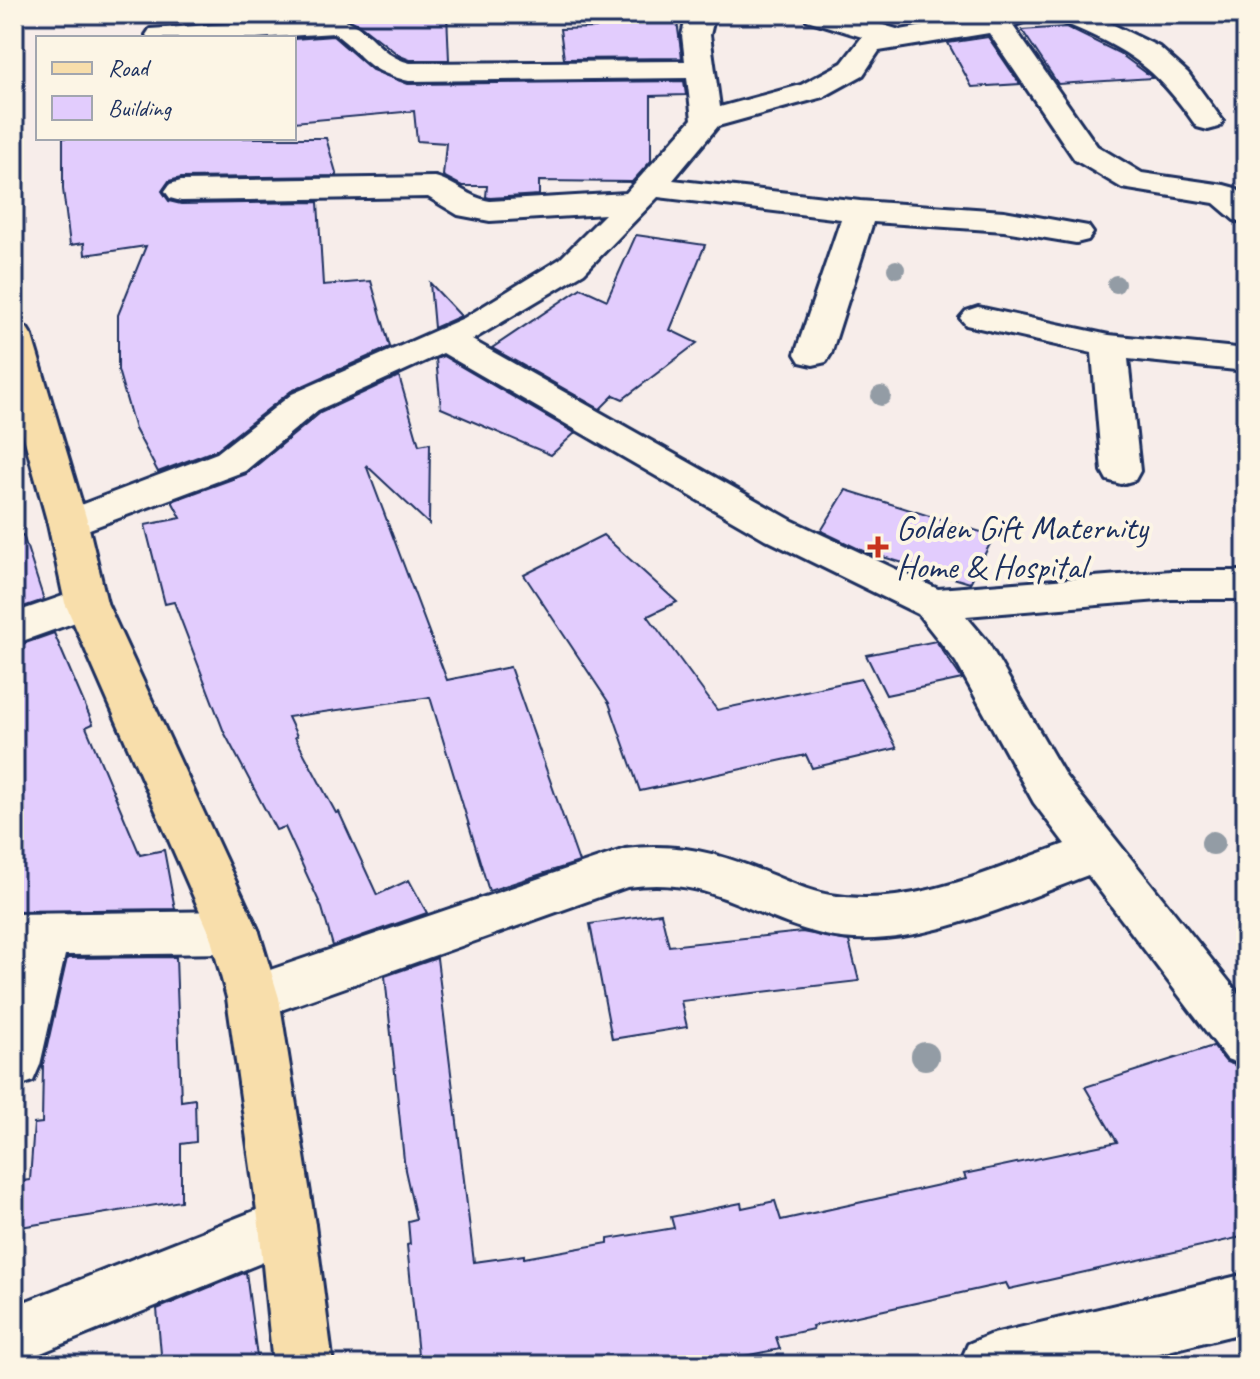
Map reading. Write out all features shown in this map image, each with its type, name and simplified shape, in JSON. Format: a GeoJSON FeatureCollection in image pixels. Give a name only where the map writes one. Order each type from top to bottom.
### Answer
{"type":"FeatureCollection","features":[{"type":"Feature","properties":{"kind":"main road"},"geometry":{"type":"LineString","coordinates":[[16,358],[68,524],[86,603],[234,932],[253,998],[287,1225],[303,1365]]}},
{"type":"Feature","properties":{"kind":"street"},"geometry":{"type":"LineString","coordinates":[[701,14],[696,35],[707,120]]}},
{"type":"Feature","properties":{"kind":"street"},"geometry":{"type":"LineString","coordinates":[[817,14],[898,39]]}},
{"type":"Feature","properties":{"kind":"street"},"geometry":{"type":"LineString","coordinates":[[1067,14],[1128,39],[1163,61],[1184,82],[1208,121]]}},
{"type":"Feature","properties":{"kind":"street"},"geometry":{"type":"LineString","coordinates":[[68,524],[231,462],[305,402],[476,325],[572,266],[643,195],[707,120],[812,91],[853,69],[869,44],[1007,19],[1086,153],[1133,181],[1224,195],[1246,213]]}},
{"type":"Feature","properties":{"kind":"street"},"geometry":{"type":"LineString","coordinates":[[160,29],[335,25],[346,28],[377,59],[390,67],[441,74],[700,69]]}},
{"type":"Feature","properties":{"kind":"street"},"geometry":{"type":"LineString","coordinates":[[181,191],[435,187],[469,208],[503,211],[643,195],[1004,221],[1076,233]]}},
{"type":"Feature","properties":{"kind":"street"},"geometry":{"type":"LineString","coordinates":[[813,354],[860,211]]}},
{"type":"Feature","properties":{"kind":"street"},"geometry":{"type":"LineString","coordinates":[[978,318],[1109,346],[1246,360]]}},
{"type":"Feature","properties":{"kind":"street"},"geometry":{"type":"LineString","coordinates":[[443,338],[779,530],[933,604],[972,652],[1050,790],[1246,1043]]}},
{"type":"Feature","properties":{"kind":"street"},"geometry":{"type":"LineString","coordinates":[[1109,346],[1121,471]]}},
{"type":"Feature","properties":{"kind":"street"},"geometry":{"type":"LineString","coordinates":[[933,604],[1171,585],[1246,585]]}},
{"type":"Feature","properties":{"kind":"street"},"geometry":{"type":"LineString","coordinates":[[14,629],[86,603]]}},
{"type":"Feature","properties":{"kind":"street"},"geometry":{"type":"LineString","coordinates":[[253,998],[625,868],[664,863],[692,867],[803,910],[845,918],[882,919],[926,911],[1098,852]]}},
{"type":"Feature","properties":{"kind":"street"},"geometry":{"type":"LineString","coordinates":[[14,1065],[29,935],[234,932]]}},
{"type":"Feature","properties":{"kind":"street"},"geometry":{"type":"LineString","coordinates":[[14,1335],[287,1225]]}},
{"type":"Feature","properties":{"kind":"street"},"geometry":{"type":"LineString","coordinates":[[989,1365],[1246,1303]]}},
{"type":"Feature","properties":{"kind":"building"},"geometry":{"type":"Polygon","coordinates":[[[335,14],[447,14],[449,60],[410,60],[400,56],[359,24],[335,14]]]}},
{"type":"Feature","properties":{"kind":"building"},"geometry":{"type":"Polygon","coordinates":[[[594,14],[676,14],[682,58],[564,59],[560,29],[596,28],[594,14]]]}},
{"type":"Feature","properties":{"kind":"building"},"geometry":{"type":"Polygon","coordinates":[[[1066,27],[1119,53],[1153,78],[1058,84],[1022,30],[1066,27]]]}},
{"type":"Feature","properties":{"kind":"building"},"geometry":{"type":"Polygon","coordinates":[[[333,36],[372,70],[408,84],[684,81],[686,95],[651,96],[651,161],[632,182],[539,181],[539,195],[490,198],[486,197],[487,186],[462,186],[443,176],[446,143],[417,141],[414,111],[296,122],[296,39],[333,36]]]}},
{"type":"Feature","properties":{"kind":"building"},"geometry":{"type":"Polygon","coordinates":[[[988,37],[1020,84],[972,87],[948,43],[988,37]]]}},
{"type":"Feature","properties":{"kind":"building"},"geometry":{"type":"Polygon","coordinates":[[[326,138],[337,176],[181,178],[169,181],[162,191],[169,201],[181,204],[318,202],[323,285],[371,281],[390,347],[291,391],[216,450],[158,472],[135,429],[118,370],[118,315],[146,246],[85,255],[84,243],[70,245],[63,189],[63,140],[326,138]]]}},
{"type":"Feature","properties":{"kind":"building"},"geometry":{"type":"Polygon","coordinates":[[[636,235],[705,245],[670,330],[697,343],[623,399],[614,395],[600,409],[492,348],[581,288],[607,300],[636,235]]]}},
{"type":"Feature","properties":{"kind":"building"},"geometry":{"type":"Polygon","coordinates":[[[430,283],[461,316],[434,328],[430,283]]]}},
{"type":"Feature","properties":{"kind":"building"},"geometry":{"type":"Polygon","coordinates":[[[443,356],[575,433],[551,455],[441,408],[436,359],[443,356]]]}},
{"type":"Feature","properties":{"kind":"building"},"geometry":{"type":"Polygon","coordinates":[[[399,376],[419,445],[430,443],[429,524],[366,465],[447,680],[510,667],[579,862],[489,891],[430,697],[288,717],[295,737],[336,813],[339,812],[377,895],[409,880],[427,913],[333,946],[322,908],[285,827],[276,830],[224,732],[174,602],[165,604],[145,525],[181,518],[172,501],[246,474],[320,413],[399,376]]]}},
{"type":"Feature","properties":{"kind":"building"},"geometry":{"type":"Polygon","coordinates":[[[846,490],[994,536],[970,583],[863,551],[821,531],[846,490]]]}},
{"type":"Feature","properties":{"kind":"building"},"geometry":{"type":"Polygon","coordinates":[[[23,535],[44,600],[14,610],[14,536],[23,535]]]}},
{"type":"Feature","properties":{"kind":"building"},"geometry":{"type":"Polygon","coordinates":[[[603,535],[677,602],[648,616],[717,710],[861,679],[897,748],[812,768],[806,755],[640,791],[609,703],[524,575],[603,535]]]}},
{"type":"Feature","properties":{"kind":"building"},"geometry":{"type":"Polygon","coordinates":[[[54,633],[93,724],[86,727],[140,855],[164,850],[175,909],[14,911],[14,647],[54,633]]]}},
{"type":"Feature","properties":{"kind":"building"},"geometry":{"type":"Polygon","coordinates":[[[936,641],[962,679],[886,695],[866,655],[936,641]]]}},
{"type":"Feature","properties":{"kind":"building"},"geometry":{"type":"Polygon","coordinates":[[[661,913],[669,946],[802,932],[849,941],[859,981],[681,1001],[687,1027],[612,1039],[590,924],[661,913]]]}},
{"type":"Feature","properties":{"kind":"building"},"geometry":{"type":"Polygon","coordinates":[[[176,957],[181,1101],[195,1099],[196,1142],[181,1144],[181,1201],[14,1228],[15,1182],[30,1180],[34,1124],[42,1123],[43,1064],[67,958],[176,957]]]}},
{"type":"Feature","properties":{"kind":"building"},"geometry":{"type":"Polygon","coordinates":[[[437,958],[474,1262],[524,1255],[524,1258],[608,1243],[608,1239],[674,1228],[671,1217],[741,1203],[742,1208],[775,1201],[781,1220],[966,1179],[964,1174],[1117,1142],[1085,1087],[1213,1046],[1226,1062],[1246,1069],[1246,1236],[1009,1289],[1006,1283],[812,1326],[813,1329],[776,1337],[780,1349],[699,1365],[419,1365],[407,1245],[410,1244],[408,1221],[416,1219],[405,1170],[385,976],[437,958]]]}},
{"type":"Feature","properties":{"kind":"building"},"geometry":{"type":"Polygon","coordinates":[[[246,1272],[258,1365],[162,1365],[157,1309],[246,1272]]]}},
{"type":"Feature","properties":{"kind":"place","name":"Golden Gift Maternity Home & Hospital"},"geometry":{"type":"Point","coordinates":[878,547]}}]}
